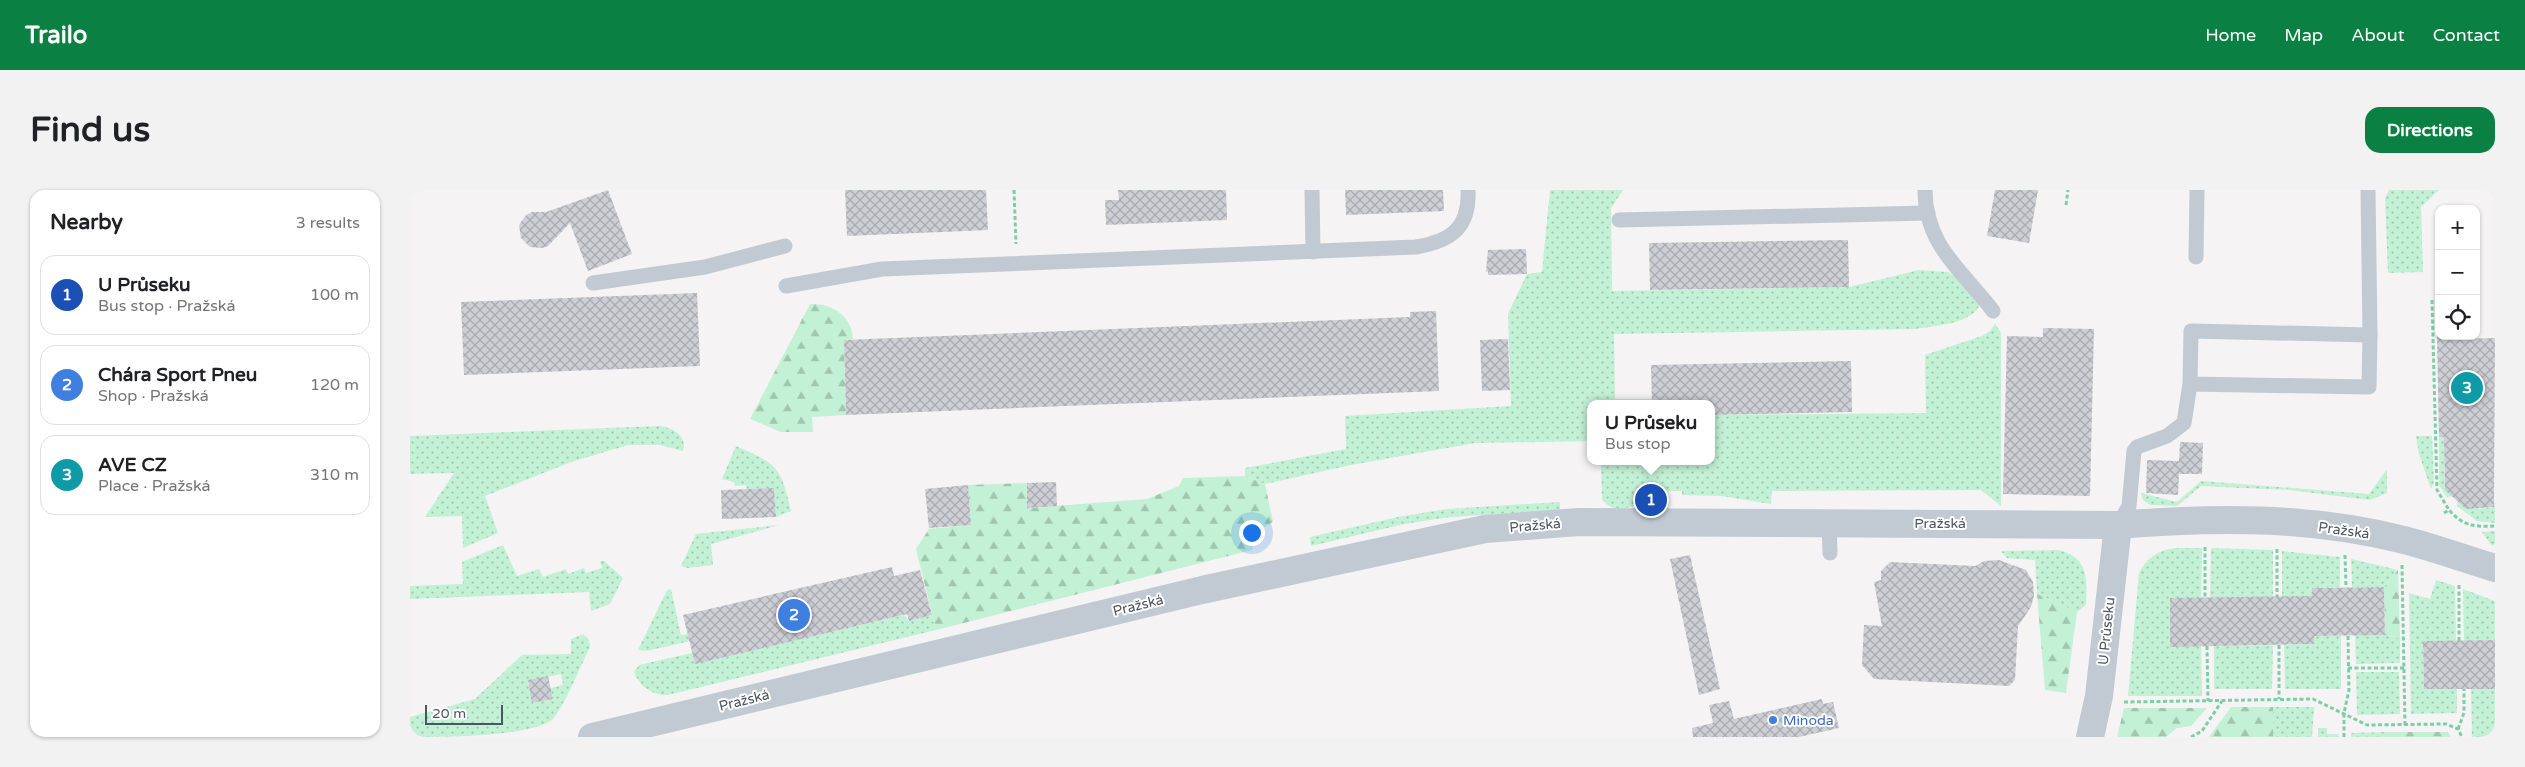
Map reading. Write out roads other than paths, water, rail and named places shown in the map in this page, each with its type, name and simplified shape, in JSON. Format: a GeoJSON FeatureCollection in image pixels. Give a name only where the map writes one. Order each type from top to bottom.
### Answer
{"type":"FeatureCollection","features":[{"type":"Feature","properties":{"kind":"street","name":"Pražská"},"geometry":{"type":"LineString","coordinates":[[592,737],[1202,590],[1485,529],[1579,522],[2118,525],[2191,518],[2246,519],[2357,531],[2405,540],[2495,568]]}},
{"type":"Feature","properties":{"kind":"street","name":"U Průseku"},"geometry":{"type":"LineString","coordinates":[[2090,737],[2099,696],[2118,525]]}},
{"type":"Feature","properties":{"kind":"lane"},"geometry":{"type":"LineString","coordinates":[[1312,190],[1313,252]]}},
{"type":"Feature","properties":{"kind":"lane"},"geometry":{"type":"LineString","coordinates":[[786,286],[882,269],[1416,247],[1434,244],[1449,238],[1460,227],[1466,214],[1468,190]]}},
{"type":"Feature","properties":{"kind":"lane"},"geometry":{"type":"LineString","coordinates":[[1925,190],[1928,214],[1937,242],[1950,262],[1993,311]]}},
{"type":"Feature","properties":{"kind":"lane"},"geometry":{"type":"LineString","coordinates":[[2196,257],[2197,190]]}},
{"type":"Feature","properties":{"kind":"lane"},"geometry":{"type":"LineString","coordinates":[[2190,384],[2369,388],[2368,190]]}},
{"type":"Feature","properties":{"kind":"lane"},"geometry":{"type":"LineString","coordinates":[[1619,220],[1928,214]]}},
{"type":"Feature","properties":{"kind":"lane"},"geometry":{"type":"LineString","coordinates":[[593,283],[705,267],[784,246]]}},
{"type":"Feature","properties":{"kind":"lane"},"geometry":{"type":"LineString","coordinates":[[2118,525],[2130,506],[2134,451],[2137,447],[2167,436],[2184,423],[2190,384],[2191,331],[2370,335]]}},
{"type":"Feature","properties":{"kind":"lane"},"geometry":{"type":"LineString","coordinates":[[1829,522],[1830,553]]}},
{"type":"Feature","properties":{"kind":"place","name":"AVE CZ"},"geometry":{"type":"Point","coordinates":[2467,388]}},
{"type":"Feature","properties":{"kind":"place","name":"U Průseku"},"geometry":{"type":"Point","coordinates":[1651,500]}},
{"type":"Feature","properties":{"kind":"place","name":"Chára Sport Pneu"},"geometry":{"type":"Point","coordinates":[794,615]}},
{"type":"Feature","properties":{"kind":"place","name":"Minoda"},"geometry":{"type":"Point","coordinates":[1773,720]}}]}
